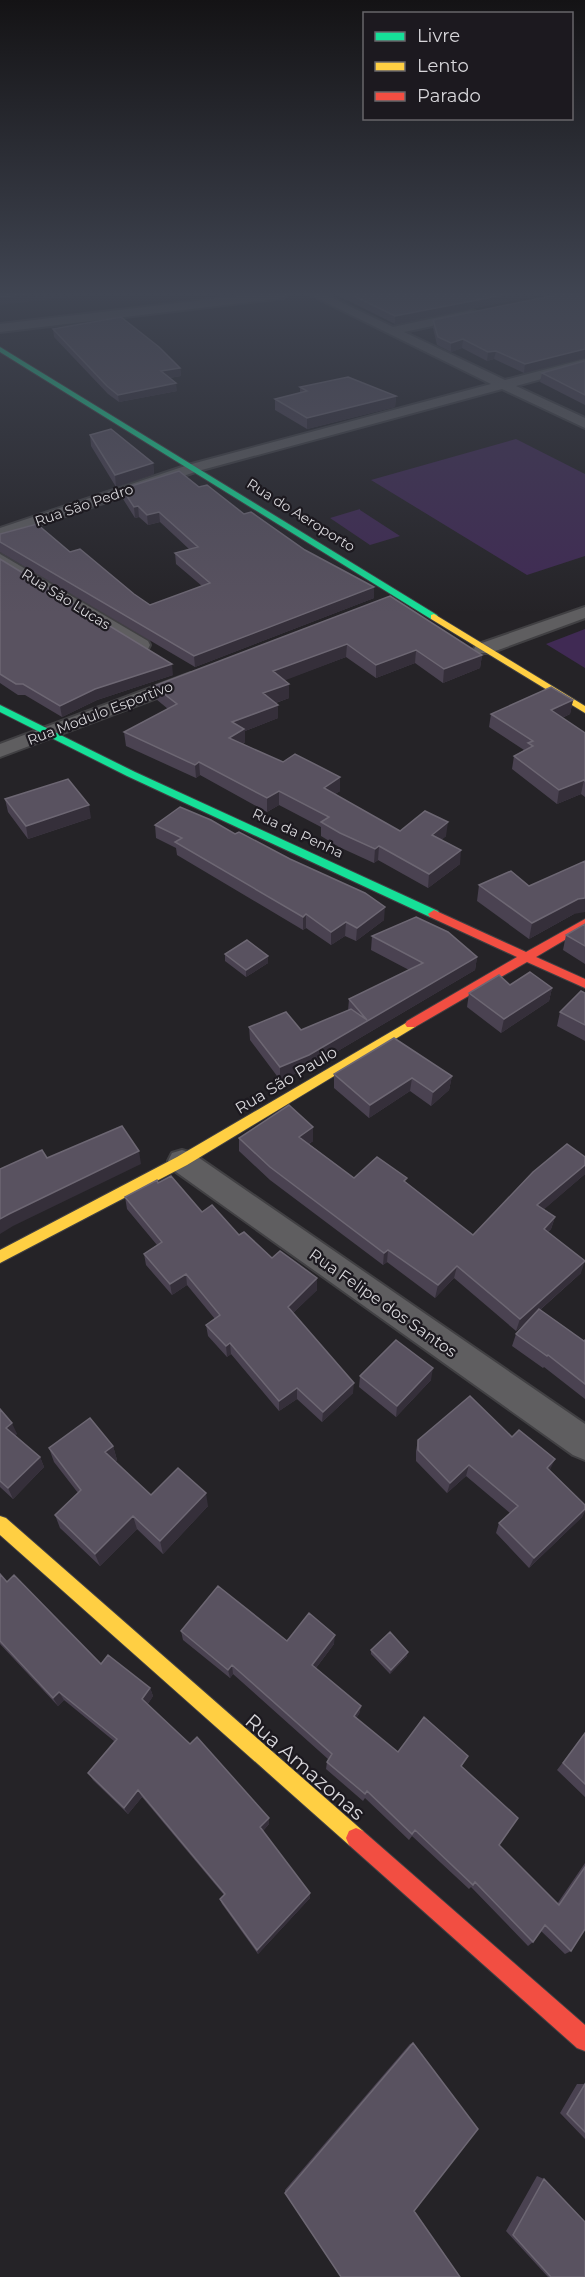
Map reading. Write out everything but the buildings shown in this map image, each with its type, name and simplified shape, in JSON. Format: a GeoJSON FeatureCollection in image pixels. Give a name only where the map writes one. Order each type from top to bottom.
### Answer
{"type":"FeatureCollection","features":[{"type":"Feature","properties":{"kind":"street","name":"Rua do Aeroporto"},"geometry":{"type":"LineString","coordinates":[[83,400],[585,710]]}},
{"type":"Feature","properties":{"kind":"street","name":"Rua São Pedro"},"geometry":{"type":"LineString","coordinates":[[0,533],[193,468],[448,400]]}},
{"type":"Feature","properties":{"kind":"street"},"geometry":{"type":"LineString","coordinates":[[537,400],[585,424]]}},
{"type":"Feature","properties":{"kind":"street","name":"Rua São Lucas"},"geometry":{"type":"LineString","coordinates":[[0,559],[153,652]]}},
{"type":"Feature","properties":{"kind":"street"},"geometry":{"type":"LineString","coordinates":[[380,604],[401,596]]}},
{"type":"Feature","properties":{"kind":"street"},"geometry":{"type":"LineString","coordinates":[[483,649],[585,612]]}},
{"type":"Feature","properties":{"kind":"street","name":"Rua Modulo Esportivo"},"geometry":{"type":"LineString","coordinates":[[0,751],[199,675],[173,665]]}},
{"type":"Feature","properties":{"kind":"street","name":"Rua da Penha"},"geometry":{"type":"LineString","coordinates":[[0,708],[199,806],[585,984]]}},
{"type":"Feature","properties":{"kind":"street","name":"Rua São Paulo"},"geometry":{"type":"LineString","coordinates":[[0,1257],[182,1161],[525,956],[585,923]]}},
{"type":"Feature","properties":{"kind":"street","name":"Rua Felipe dos Santos"},"geometry":{"type":"LineString","coordinates":[[182,1161],[585,1444]]}},
{"type":"Feature","properties":{"kind":"street","name":"Rua Amazonas"},"geometry":{"type":"LineString","coordinates":[[0,1524],[585,2040]]}},
{"type":"Feature","properties":{"kind":"shaded area"},"geometry":{"type":"Polygon","coordinates":[[[516,439],[585,474],[585,556],[527,575],[371,480],[516,439]]]}},
{"type":"Feature","properties":{"kind":"shaded area"},"geometry":{"type":"Polygon","coordinates":[[[360,509],[400,536],[370,545],[330,518],[360,509]]]}},
{"type":"Feature","properties":{"kind":"shaded area"},"geometry":{"type":"Polygon","coordinates":[[[585,629],[585,668],[546,644],[585,629]]]}},
{"type":"Feature","properties":{"kind":"traffic: fast"},"geometry":{"type":"LineString","coordinates":[[83,400],[434,617]]}},
{"type":"Feature","properties":{"kind":"traffic: fast"},"geometry":{"type":"LineString","coordinates":[[0,708],[131,774],[434,914]]}},
{"type":"Feature","properties":{"kind":"traffic: slow"},"geometry":{"type":"LineString","coordinates":[[434,617],[585,710]]}},
{"type":"Feature","properties":{"kind":"traffic: slow"},"geometry":{"type":"LineString","coordinates":[[0,1257],[182,1161],[411,1024]]}},
{"type":"Feature","properties":{"kind":"traffic: slow"},"geometry":{"type":"LineString","coordinates":[[0,1524],[356,1838]]}},
{"type":"Feature","properties":{"kind":"traffic: jam"},"geometry":{"type":"LineString","coordinates":[[434,914],[585,984]]}},
{"type":"Feature","properties":{"kind":"traffic: jam"},"geometry":{"type":"LineString","coordinates":[[411,1024],[585,923]]}},
{"type":"Feature","properties":{"kind":"traffic: jam"},"geometry":{"type":"LineString","coordinates":[[356,1838],[585,2040]]}}]}
